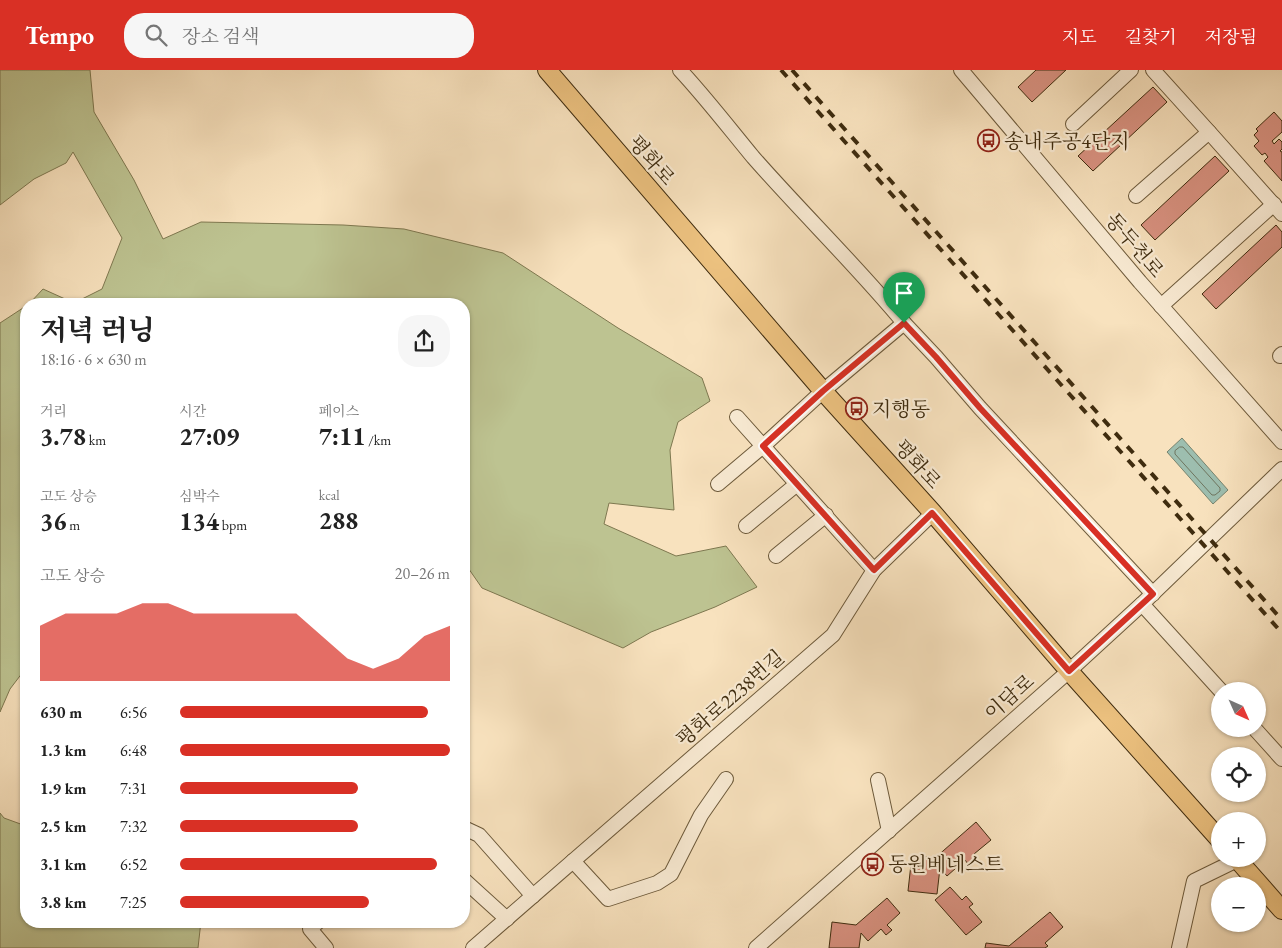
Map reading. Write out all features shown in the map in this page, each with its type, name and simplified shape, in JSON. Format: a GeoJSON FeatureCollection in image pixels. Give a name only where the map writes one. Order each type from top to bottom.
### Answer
{"type":"FeatureCollection","features":[{"type":"Feature","properties":{"kind":"main road","name":"평화로"},"geometry":{"type":"LineString","coordinates":[[547,70],[823,391],[1211,830]]}},
{"type":"Feature","properties":{"kind":"main road"},"geometry":{"type":"LineString","coordinates":[[1244,867],[1282,910]]}},
{"type":"Feature","properties":{"kind":"street"},"geometry":{"type":"LineString","coordinates":[[680,70],[698,89],[753,157],[843,253],[986,415],[1153,594]]}},
{"type":"Feature","properties":{"kind":"street"},"geometry":{"type":"LineString","coordinates":[[1073,124],[1132,70]]}},
{"type":"Feature","properties":{"kind":"street"},"geometry":{"type":"LineString","coordinates":[[1153,70],[1278,209],[1161,306]]}},
{"type":"Feature","properties":{"kind":"street","name":"동두천로"},"geometry":{"type":"LineString","coordinates":[[964,71],[1161,306],[1282,442]]}},
{"type":"Feature","properties":{"kind":"street"},"geometry":{"type":"LineString","coordinates":[[1136,196],[1209,132]]}},
{"type":"Feature","properties":{"kind":"street"},"geometry":{"type":"LineString","coordinates":[[718,484],[823,391],[904,323]]}},
{"type":"Feature","properties":{"kind":"street"},"geometry":{"type":"LineString","coordinates":[[737,417],[874,570]]}},
{"type":"Feature","properties":{"kind":"street","name":"이담로"},"geometry":{"type":"LineString","coordinates":[[756,948],[1069,671],[1153,594],[1282,469]]}},
{"type":"Feature","properties":{"kind":"street"},"geometry":{"type":"LineString","coordinates":[[746,526],[797,484]]}},
{"type":"Feature","properties":{"kind":"street","name":"평화로2238번길"},"geometry":{"type":"LineString","coordinates":[[473,948],[832,636],[874,570],[932,513]]}},
{"type":"Feature","properties":{"kind":"street"},"geometry":{"type":"LineString","coordinates":[[776,556],[826,516]]}},
{"type":"Feature","properties":{"kind":"street"},"geometry":{"type":"LineString","coordinates":[[1142,604],[1213,682]]}},
{"type":"Feature","properties":{"kind":"street"},"geometry":{"type":"LineString","coordinates":[[1263,738],[1282,759]]}},
{"type":"Feature","properties":{"kind":"street"},"geometry":{"type":"LineString","coordinates":[[573,861],[608,899],[657,882],[671,874],[701,815],[726,779]]}},
{"type":"Feature","properties":{"kind":"street"},"geometry":{"type":"LineString","coordinates":[[878,780],[888,831]]}},
{"type":"Feature","properties":{"kind":"street"},"geometry":{"type":"LineString","coordinates":[[470,831],[479,835],[533,896]]}},
{"type":"Feature","properties":{"kind":"street"},"geometry":{"type":"LineString","coordinates":[[1179,948],[1194,881],[1221,867]]}},
{"type":"Feature","properties":{"kind":"street"},"geometry":{"type":"LineString","coordinates":[[470,886],[506,919]]}},
{"type":"Feature","properties":{"kind":"street"},"geometry":{"type":"LineString","coordinates":[[310,928],[326,948]]}},
{"type":"Feature","properties":{"kind":"green space"},"geometry":{"type":"Polygon","coordinates":[[[0,70],[90,70],[94,112],[134,180],[163,239],[201,222],[343,225],[404,229],[503,253],[618,328],[702,378],[710,401],[678,422],[670,450],[674,510],[609,503],[604,524],[676,556],[726,546],[757,587],[715,607],[651,632],[623,648],[482,588],[470,571],[470,298],[84,298],[102,289],[122,238],[73,152],[66,163],[34,179],[0,205],[0,70]]]}},
{"type":"Feature","properties":{"kind":"green space"},"geometry":{"type":"Polygon","coordinates":[[[43,289],[63,298],[35,298],[43,289]]]}},
{"type":"Feature","properties":{"kind":"green space"},"geometry":{"type":"Polygon","coordinates":[[[20,310],[20,676],[10,689],[0,712],[0,323],[20,310]]]}},
{"type":"Feature","properties":{"kind":"green space"},"geometry":{"type":"Polygon","coordinates":[[[0,813],[4,818],[20,824],[20,928],[200,928],[198,948],[0,948],[0,813]]]}},
{"type":"Feature","properties":{"kind":"water"},"geometry":{"type":"Polygon","coordinates":[[[1182,438],[1228,490],[1213,504],[1167,452],[1182,438]]]}},
{"type":"Feature","properties":{"kind":"building"},"geometry":{"type":"Polygon","coordinates":[[[1036,70],[1066,70],[1032,102],[1018,87],[1036,70]]]}},
{"type":"Feature","properties":{"kind":"building"},"geometry":{"type":"Polygon","coordinates":[[[1153,87],[1167,102],[1093,171],[1078,156],[1153,87]]]}},
{"type":"Feature","properties":{"kind":"building"},"geometry":{"type":"Polygon","coordinates":[[[1274,112],[1282,121],[1282,132],[1272,141],[1274,144],[1279,139],[1282,142],[1282,149],[1280,151],[1282,152],[1282,181],[1264,161],[1268,157],[1265,153],[1262,155],[1254,146],[1259,141],[1254,135],[1258,131],[1256,129],[1274,112]]]}},
{"type":"Feature","properties":{"kind":"building"},"geometry":{"type":"Polygon","coordinates":[[[1215,156],[1229,171],[1155,240],[1141,225],[1215,156]]]}},
{"type":"Feature","properties":{"kind":"building"},"geometry":{"type":"Polygon","coordinates":[[[1276,225],[1282,232],[1282,247],[1216,309],[1202,294],[1276,225]]]}},
{"type":"Feature","properties":{"kind":"building"},"geometry":{"type":"Polygon","coordinates":[[[976,822],[991,840],[974,854],[976,857],[968,864],[965,860],[947,876],[940,868],[937,894],[908,891],[912,855],[935,858],[976,822]]]}},
{"type":"Feature","properties":{"kind":"building"},"geometry":{"type":"Polygon","coordinates":[[[950,887],[962,900],[966,896],[973,904],[969,907],[982,922],[966,935],[935,900],[950,887]]]}},
{"type":"Feature","properties":{"kind":"building"},"geometry":{"type":"Polygon","coordinates":[[[887,898],[900,913],[887,925],[892,930],[886,935],[881,929],[868,941],[861,933],[859,948],[829,948],[832,922],[856,925],[887,898]]]}},
{"type":"Feature","properties":{"kind":"building"},"geometry":{"type":"Polygon","coordinates":[[[1050,912],[1063,927],[1045,943],[1048,946],[1045,948],[985,948],[986,943],[1009,946],[1050,912]]]}},
{"type":"Feature","properties":{"kind":"railway"},"geometry":{"type":"LineString","coordinates":[[781,70],[1282,633]]}},
{"type":"Feature","properties":{"kind":"railway"},"geometry":{"type":"LineString","coordinates":[[792,70],[1282,620]]}},
{"type":"Feature","properties":{"kind":"place","name":"송내주공4단지"},"geometry":{"type":"Point","coordinates":[988,141]}},
{"type":"Feature","properties":{"kind":"place","name":"지행동"},"geometry":{"type":"Point","coordinates":[856,409]}},
{"type":"Feature","properties":{"kind":"place","name":"동원베네스트"},"geometry":{"type":"Point","coordinates":[872,864]}},
{"type":"Feature","properties":{"kind":"route"},"geometry":{"type":"LineString","coordinates":[[904,323],[1025,457],[1153,594],[1069,671],[932,513],[874,570],[763,446],[823,391],[904,323]]}}]}
